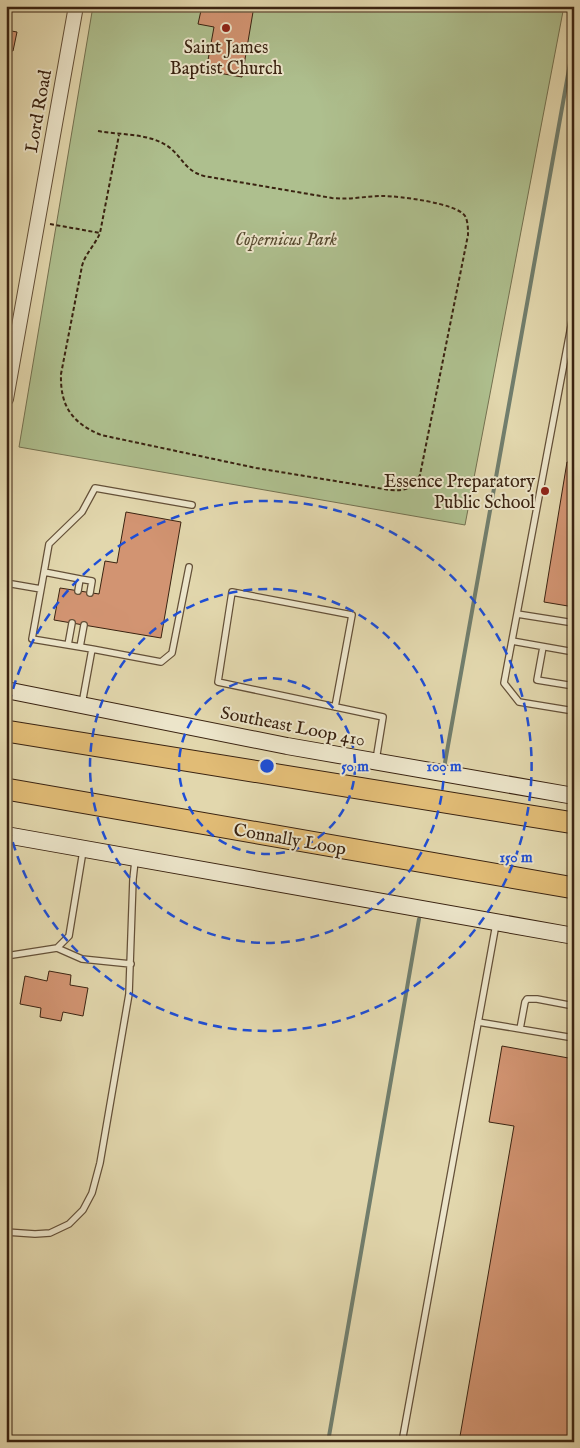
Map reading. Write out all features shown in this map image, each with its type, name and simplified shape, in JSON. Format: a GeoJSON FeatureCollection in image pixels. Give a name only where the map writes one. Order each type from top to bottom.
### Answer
{"type":"FeatureCollection","features":[{"type":"Feature","properties":{"kind":"highway"},"geometry":{"type":"LineString","coordinates":[[6,720],[72,742]]}},
{"type":"Feature","properties":{"kind":"highway"},"geometry":{"type":"LineString","coordinates":[[6,730],[574,823]]}},
{"type":"Feature","properties":{"kind":"highway","name":"Connally Loop"},"geometry":{"type":"LineString","coordinates":[[6,789],[574,888]]}},
{"type":"Feature","properties":{"kind":"main road","name":"Southeast Loop 410"},"geometry":{"type":"LineString","coordinates":[[6,690],[376,762],[574,796]]}},
{"type":"Feature","properties":{"kind":"main road"},"geometry":{"type":"LineString","coordinates":[[6,836],[574,936]]}},
{"type":"Feature","properties":{"kind":"street","name":"Lord Road"},"geometry":{"type":"LineString","coordinates":[[6,399],[76,6]]}},
{"type":"Feature","properties":{"kind":"lane"},"geometry":{"type":"LineString","coordinates":[[574,310],[504,683],[519,702],[574,712]]}},
{"type":"Feature","properties":{"kind":"lane"},"geometry":{"type":"LineString","coordinates":[[189,568],[172,653],[161,662],[32,639],[49,544],[82,512],[95,488],[192,505]]}},
{"type":"Feature","properties":{"kind":"lane"},"geometry":{"type":"LineString","coordinates":[[44,572],[92,581],[90,593]]}},
{"type":"Feature","properties":{"kind":"lane"},"geometry":{"type":"LineString","coordinates":[[78,591],[80,579]]}},
{"type":"Feature","properties":{"kind":"lane"},"geometry":{"type":"LineString","coordinates":[[6,583],[41,589]]}},
{"type":"Feature","properties":{"kind":"lane"},"geometry":{"type":"LineString","coordinates":[[335,707],[352,616],[232,592],[218,682],[335,707],[383,717],[376,762]]}},
{"type":"Feature","properties":{"kind":"lane"},"geometry":{"type":"LineString","coordinates":[[517,614],[574,623]]}},
{"type":"Feature","properties":{"kind":"lane"},"geometry":{"type":"LineString","coordinates":[[68,645],[72,623]]}},
{"type":"Feature","properties":{"kind":"lane"},"geometry":{"type":"LineString","coordinates":[[80,647],[84,625]]}},
{"type":"Feature","properties":{"kind":"lane"},"geometry":{"type":"LineString","coordinates":[[512,641],[574,652]]}},
{"type":"Feature","properties":{"kind":"lane"},"geometry":{"type":"LineString","coordinates":[[543,647],[537,680],[574,686]]}},
{"type":"Feature","properties":{"kind":"lane"},"geometry":{"type":"LineString","coordinates":[[81,706],[92,649]]}},
{"type":"Feature","properties":{"kind":"lane"},"geometry":{"type":"LineString","coordinates":[[57,948],[69,936],[83,849]]}},
{"type":"Feature","properties":{"kind":"lane"},"geometry":{"type":"LineString","coordinates":[[6,1232],[50,1233],[69,1224],[83,1210],[92,1193],[100,1163],[129,994],[133,878],[136,859]]}},
{"type":"Feature","properties":{"kind":"lane"},"geometry":{"type":"LineString","coordinates":[[402,1442],[496,922]]}},
{"type":"Feature","properties":{"kind":"lane"},"geometry":{"type":"LineString","coordinates":[[6,956],[57,948],[82,959],[131,964]]}},
{"type":"Feature","properties":{"kind":"lane"},"geometry":{"type":"LineString","coordinates":[[520,1029],[527,1000],[537,999],[574,1006]]}},
{"type":"Feature","properties":{"kind":"lane"},"geometry":{"type":"LineString","coordinates":[[478,1022],[574,1038]]}},
{"type":"Feature","properties":{"kind":"path"},"geometry":{"type":"LineString","coordinates":[[98,131],[119,135],[138,135],[164,144],[180,157],[190,170],[204,176],[340,199],[393,197],[450,206],[460,210],[465,216],[468,225],[468,235],[420,475],[417,482],[406,490],[390,490],[256,468],[101,435],[79,423],[70,413],[64,401],[61,374],[84,257],[100,233],[119,135]]}},
{"type":"Feature","properties":{"kind":"path"},"geometry":{"type":"LineString","coordinates":[[38,222],[100,233]]}},
{"type":"Feature","properties":{"kind":"green space","name":"Copernicus Park"},"geometry":{"type":"Polygon","coordinates":[[[93,6],[564,6],[465,525],[19,447],[93,6]]]}},
{"type":"Feature","properties":{"kind":"building"},"geometry":{"type":"Polygon","coordinates":[[[202,6],[254,6],[242,77],[206,71],[214,27],[198,24],[202,6]]]}},
{"type":"Feature","properties":{"kind":"building"},"geometry":{"type":"Polygon","coordinates":[[[6,30],[17,32],[13,51],[6,50],[6,30]]]}},
{"type":"Feature","properties":{"kind":"building"},"geometry":{"type":"Polygon","coordinates":[[[567,462],[574,463],[574,607],[544,602],[567,462]]]}},
{"type":"Feature","properties":{"kind":"building"},"geometry":{"type":"Polygon","coordinates":[[[126,512],[181,522],[161,638],[54,620],[60,588],[99,594],[105,561],[117,563],[126,512]]]}},
{"type":"Feature","properties":{"kind":"building"},"geometry":{"type":"Polygon","coordinates":[[[49,971],[71,975],[70,985],[88,988],[83,1016],[63,1012],[61,1021],[40,1017],[41,1008],[20,1004],[25,976],[47,981],[49,971]]]}},
{"type":"Feature","properties":{"kind":"building"},"geometry":{"type":"Polygon","coordinates":[[[502,1046],[574,1059],[574,1442],[459,1442],[514,1126],[489,1122],[502,1046]]]}},
{"type":"Feature","properties":{"kind":"waterway"},"geometry":{"type":"LineString","coordinates":[[444,768],[574,41]]}},
{"type":"Feature","properties":{"kind":"waterway"},"geometry":{"type":"LineString","coordinates":[[328,1442],[419,919]]}},
{"type":"Feature","properties":{"kind":"place","name":"Saint James Baptist Church"},"geometry":{"type":"Point","coordinates":[226,28]}},
{"type":"Feature","properties":{"kind":"place","name":"Essence Preparatory Public School"},"geometry":{"type":"Point","coordinates":[545,491]}}]}
